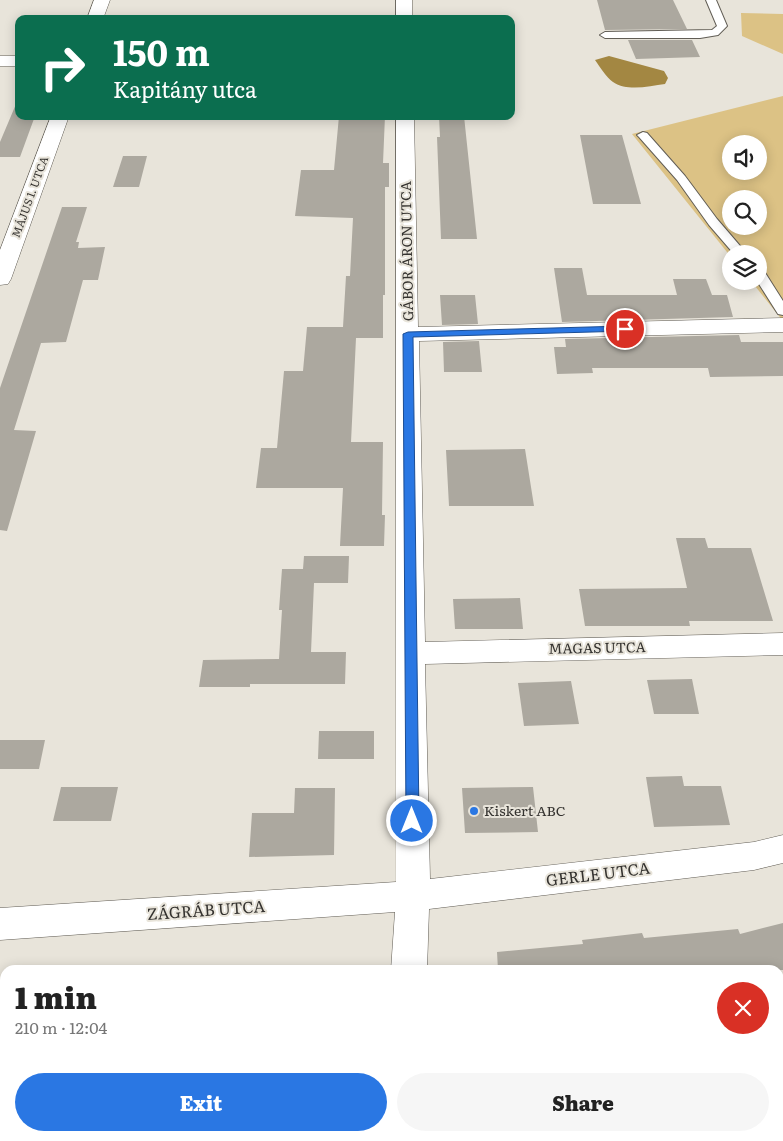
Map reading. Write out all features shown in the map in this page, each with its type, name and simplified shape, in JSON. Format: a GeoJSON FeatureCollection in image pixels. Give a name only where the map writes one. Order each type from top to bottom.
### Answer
{"type":"FeatureCollection","features":[{"type":"Feature","properties":{"kind":"street"},"geometry":{"type":"LineString","coordinates":[[96,15],[102,0]]}},
{"type":"Feature","properties":{"kind":"street"},"geometry":{"type":"LineString","coordinates":[[404,0],[404,15]]}},
{"type":"Feature","properties":{"kind":"street"},"geometry":{"type":"LineString","coordinates":[[0,61],[15,61]]}},
{"type":"Feature","properties":{"kind":"street","name":"MÁJUS 1. UTCA"},"geometry":{"type":"LineString","coordinates":[[0,279],[59,120]]}},
{"type":"Feature","properties":{"kind":"street","name":"GÁBOR ÁRON UTCA"},"geometry":{"type":"LineString","coordinates":[[406,120],[413,896],[409,965]]}},
{"type":"Feature","properties":{"kind":"street"},"geometry":{"type":"LineString","coordinates":[[408,334],[783,325]]}},
{"type":"Feature","properties":{"kind":"street","name":"MAGAS UTCA"},"geometry":{"type":"LineString","coordinates":[[412,653],[783,644]]}},
{"type":"Feature","properties":{"kind":"street","name":"GERLE UTCA"},"geometry":{"type":"LineString","coordinates":[[413,896],[754,856],[783,850]]}},
{"type":"Feature","properties":{"kind":"street","name":"ZÁGRÁB UTCA"},"geometry":{"type":"LineString","coordinates":[[0,924],[413,896]]}},
{"type":"Feature","properties":{"kind":"lane"},"geometry":{"type":"LineString","coordinates":[[604,35],[700,35],[715,33],[722,26],[711,0]]}},
{"type":"Feature","properties":{"kind":"lane"},"geometry":{"type":"LineString","coordinates":[[643,135],[681,178],[713,222],[733,245]]}},
{"type":"Feature","properties":{"kind":"lane"},"geometry":{"type":"LineString","coordinates":[[767,286],[783,311]]}},
{"type":"Feature","properties":{"kind":"shaded area"},"geometry":{"type":"Polygon","coordinates":[[[741,13],[783,14],[783,54],[742,36],[741,13]]]}},
{"type":"Feature","properties":{"kind":"shaded area"},"geometry":{"type":"Polygon","coordinates":[[[609,56],[664,71],[668,78],[665,84],[639,88],[619,85],[603,72],[595,60],[609,56]]]}},
{"type":"Feature","properties":{"kind":"shaded area"},"geometry":{"type":"Polygon","coordinates":[[[783,96],[783,321],[758,290],[767,290],[767,245],[722,246],[632,134],[783,96]]]}},
{"type":"Feature","properties":{"kind":"building"},"geometry":{"type":"Polygon","coordinates":[[[597,0],[673,0],[687,29],[605,30],[597,0]]]}},
{"type":"Feature","properties":{"kind":"building"},"geometry":{"type":"Polygon","coordinates":[[[628,40],[692,40],[700,57],[636,59],[628,40]]]}},
{"type":"Feature","properties":{"kind":"building"},"geometry":{"type":"Polygon","coordinates":[[[15,106],[15,120],[34,120],[20,157],[0,157],[0,142],[15,106]]]}},
{"type":"Feature","properties":{"kind":"building"},"geometry":{"type":"Polygon","coordinates":[[[339,120],[385,120],[383,163],[389,163],[389,187],[385,187],[383,338],[356,338],[351,442],[383,442],[382,515],[385,515],[384,546],[340,546],[343,488],[256,488],[261,448],[277,448],[284,371],[303,371],[307,327],[343,327],[346,276],[350,276],[353,218],[295,216],[301,170],[334,170],[339,120]]]}},
{"type":"Feature","properties":{"kind":"building"},"geometry":{"type":"Polygon","coordinates":[[[439,120],[464,120],[477,239],[441,239],[437,137],[440,137],[439,120]]]}},
{"type":"Feature","properties":{"kind":"building"},"geometry":{"type":"Polygon","coordinates":[[[580,135],[622,135],[641,204],[593,204],[580,135]]]}},
{"type":"Feature","properties":{"kind":"building"},"geometry":{"type":"Polygon","coordinates":[[[123,156],[147,156],[139,187],[113,187],[123,156]]]}},
{"type":"Feature","properties":{"kind":"building"},"geometry":{"type":"Polygon","coordinates":[[[62,207],[87,207],[76,242],[79,242],[78,248],[105,247],[98,280],[83,280],[66,342],[41,343],[14,430],[36,431],[7,531],[0,530],[0,388],[62,207]]]}},
{"type":"Feature","properties":{"kind":"building"},"geometry":{"type":"Polygon","coordinates":[[[554,268],[582,268],[587,295],[677,295],[673,279],[706,279],[712,295],[727,295],[733,317],[562,322],[554,268]]]}},
{"type":"Feature","properties":{"kind":"building"},"geometry":{"type":"Polygon","coordinates":[[[440,295],[475,295],[478,324],[442,325],[440,295]]]}},
{"type":"Feature","properties":{"kind":"building"},"geometry":{"type":"Polygon","coordinates":[[[739,335],[741,342],[783,342],[783,376],[710,377],[708,368],[592,368],[593,373],[557,374],[554,347],[566,347],[565,339],[739,335]]]}},
{"type":"Feature","properties":{"kind":"building"},"geometry":{"type":"Polygon","coordinates":[[[479,341],[482,372],[444,372],[443,342],[479,341]]]}},
{"type":"Feature","properties":{"kind":"building"},"geometry":{"type":"Polygon","coordinates":[[[525,449],[534,506],[449,506],[446,450],[525,449]]]}},
{"type":"Feature","properties":{"kind":"building"},"geometry":{"type":"Polygon","coordinates":[[[676,538],[705,538],[708,548],[751,548],[773,621],[689,621],[690,626],[585,626],[579,589],[687,588],[676,538]]]}},
{"type":"Feature","properties":{"kind":"building"},"geometry":{"type":"Polygon","coordinates":[[[304,556],[349,556],[348,583],[314,583],[311,652],[346,652],[345,684],[250,684],[250,687],[199,687],[203,660],[279,659],[282,610],[279,610],[282,569],[303,569],[304,556]]]}},
{"type":"Feature","properties":{"kind":"building"},"geometry":{"type":"Polygon","coordinates":[[[520,598],[523,629],[455,629],[453,599],[520,598]]]}},
{"type":"Feature","properties":{"kind":"building"},"geometry":{"type":"Polygon","coordinates":[[[692,679],[699,714],[654,714],[647,680],[692,679]]]}},
{"type":"Feature","properties":{"kind":"building"},"geometry":{"type":"Polygon","coordinates":[[[571,681],[579,724],[524,726],[518,683],[571,681]]]}},
{"type":"Feature","properties":{"kind":"building"},"geometry":{"type":"Polygon","coordinates":[[[319,731],[374,731],[374,759],[318,759],[319,731]]]}},
{"type":"Feature","properties":{"kind":"building"},"geometry":{"type":"Polygon","coordinates":[[[0,740],[45,740],[39,769],[0,769],[0,740]]]}},
{"type":"Feature","properties":{"kind":"building"},"geometry":{"type":"Polygon","coordinates":[[[682,776],[684,786],[721,786],[730,825],[654,827],[646,777],[682,776]]]}},
{"type":"Feature","properties":{"kind":"building"},"geometry":{"type":"Polygon","coordinates":[[[61,787],[118,787],[111,821],[53,821],[61,787]]]}},
{"type":"Feature","properties":{"kind":"building"},"geometry":{"type":"Polygon","coordinates":[[[533,787],[538,832],[465,833],[462,788],[533,787]]]}},
{"type":"Feature","properties":{"kind":"building"},"geometry":{"type":"Polygon","coordinates":[[[295,788],[335,788],[334,855],[249,857],[252,813],[294,813],[295,788]]]}},
{"type":"Feature","properties":{"kind":"building"},"geometry":{"type":"Polygon","coordinates":[[[783,923],[783,965],[498,965],[497,952],[583,944],[582,940],[642,933],[644,938],[738,929],[740,934],[783,923]]]}},
{"type":"Feature","properties":{"kind":"place","name":"Kiskert ABC"},"geometry":{"type":"Point","coordinates":[474,811]}},
{"type":"Feature","properties":{"kind":"route"},"geometry":{"type":"LineString","coordinates":[[412,821],[408,334],[625,329]]}}]}
